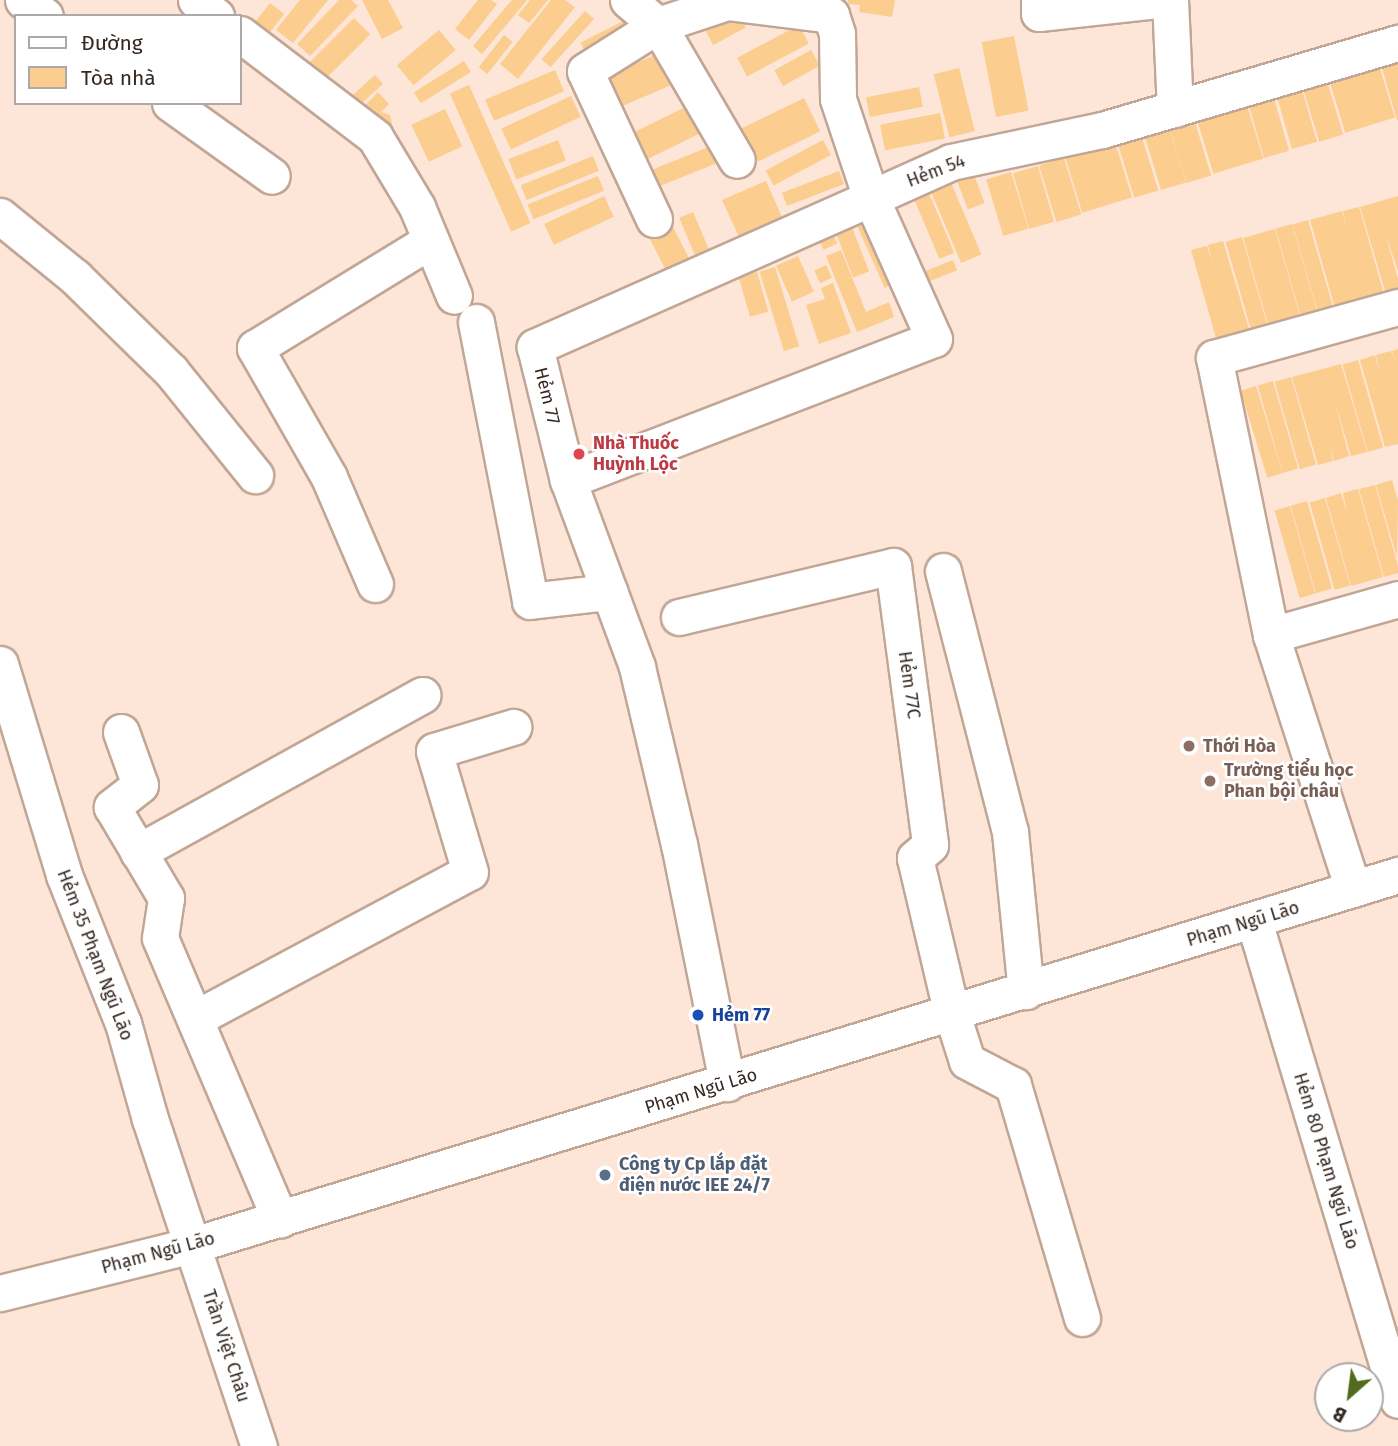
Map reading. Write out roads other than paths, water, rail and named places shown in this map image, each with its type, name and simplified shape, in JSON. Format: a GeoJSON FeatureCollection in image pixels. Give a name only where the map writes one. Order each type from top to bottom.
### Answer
{"type":"FeatureCollection","features":[{"type":"Feature","properties":{"kind":"street"},"geometry":{"type":"LineString","coordinates":[[23,0],[42,14]]}},
{"type":"Feature","properties":{"kind":"street"},"geometry":{"type":"LineString","coordinates":[[196,0],[214,14]]}},
{"type":"Feature","properties":{"kind":"street"},"geometry":{"type":"LineString","coordinates":[[628,0],[658,25],[737,160]]}},
{"type":"Feature","properties":{"kind":"street"},"geometry":{"type":"LineString","coordinates":[[1039,0],[1039,13],[1160,0]]}},
{"type":"Feature","properties":{"kind":"street"},"geometry":{"type":"LineString","coordinates":[[1170,0],[1175,109]]}},
{"type":"Feature","properties":{"kind":"street"},"geometry":{"type":"LineString","coordinates":[[568,480],[934,340],[871,198],[838,99],[837,34],[831,15],[727,2],[658,25],[584,71],[654,219]]}},
{"type":"Feature","properties":{"kind":"street"},"geometry":{"type":"LineString","coordinates":[[242,36],[375,137],[417,207],[465,309],[530,601],[609,592]]}},
{"type":"Feature","properties":{"kind":"street","name":"Hẻm 54"},"geometry":{"type":"LineString","coordinates":[[871,198],[951,162],[1102,130],[1398,43]]}},
{"type":"Feature","properties":{"kind":"street"},"geometry":{"type":"LineString","coordinates":[[173,105],[272,176]]}},
{"type":"Feature","properties":{"kind":"street","name":"Hẻm 77"},"geometry":{"type":"LineString","coordinates":[[727,1083],[661,765],[637,667],[568,480],[535,347],[871,198]]}},
{"type":"Feature","properties":{"kind":"street"},"geometry":{"type":"LineString","coordinates":[[0,216],[75,276],[171,371],[255,475]]}},
{"type":"Feature","properties":{"kind":"street"},"geometry":{"type":"LineString","coordinates":[[375,584],[329,477],[256,348],[431,240]]}},
{"type":"Feature","properties":{"kind":"street"},"geometry":{"type":"LineString","coordinates":[[1353,889],[1271,635],[1214,358],[1398,307]]}},
{"type":"Feature","properties":{"kind":"street","name":"Hẻm 77C"},"geometry":{"type":"LineString","coordinates":[[679,617],[893,566],[930,845],[915,859],[952,1014]]}},
{"type":"Feature","properties":{"kind":"street"},"geometry":{"type":"LineString","coordinates":[[943,571],[1010,832],[1026,991]]}},
{"type":"Feature","properties":{"kind":"street"},"geometry":{"type":"LineString","coordinates":[[1271,635],[1398,599]]}},
{"type":"Feature","properties":{"kind":"street","name":"Hẻm 35 Phạm Ngũ Lão"},"geometry":{"type":"LineString","coordinates":[[0,664],[64,874],[123,1023],[150,1119],[193,1245]]}},
{"type":"Feature","properties":{"kind":"street"},"geometry":{"type":"LineString","coordinates":[[138,852],[422,695]]}},
{"type":"Feature","properties":{"kind":"street"},"geometry":{"type":"LineString","coordinates":[[196,1018],[470,872],[434,751],[513,727]]}},
{"type":"Feature","properties":{"kind":"street"},"geometry":{"type":"LineString","coordinates":[[121,732],[140,785],[113,807],[166,898],[160,939],[280,1219]]}},
{"type":"Feature","properties":{"kind":"street","name":"Phạm Ngũ Lão"},"geometry":{"type":"LineString","coordinates":[[0,1293],[193,1245],[280,1219],[1398,875]]}},
{"type":"Feature","properties":{"kind":"street","name":"Hẻm 80 Phạm Ngũ Lão"},"geometry":{"type":"LineString","coordinates":[[1254,921],[1398,1400]]}},
{"type":"Feature","properties":{"kind":"street"},"geometry":{"type":"LineString","coordinates":[[952,1014],[967,1061],[1013,1085],[1082,1318]]}},
{"type":"Feature","properties":{"kind":"street","name":"Trần Việt Châu"},"geometry":{"type":"LineString","coordinates":[[193,1245],[258,1446]]}},
{"type":"Feature","properties":{"kind":"place","name":"Nhà Thuốc Huỳnh Lộc"},"geometry":{"type":"Point","coordinates":[579,454]}},
{"type":"Feature","properties":{"kind":"place","name":"Thới Hòa"},"geometry":{"type":"Point","coordinates":[1189,746]}},
{"type":"Feature","properties":{"kind":"place","name":"Trường tiểu học Phan bội châu"},"geometry":{"type":"Point","coordinates":[1210,781]}},
{"type":"Feature","properties":{"kind":"place","name":"Hẻm 77"},"geometry":{"type":"Point","coordinates":[698,1015]}},
{"type":"Feature","properties":{"kind":"place","name":"Công ty Cp lắp đặt điện nước IEE 24/7"},"geometry":{"type":"Point","coordinates":[605,1175]}}]}
